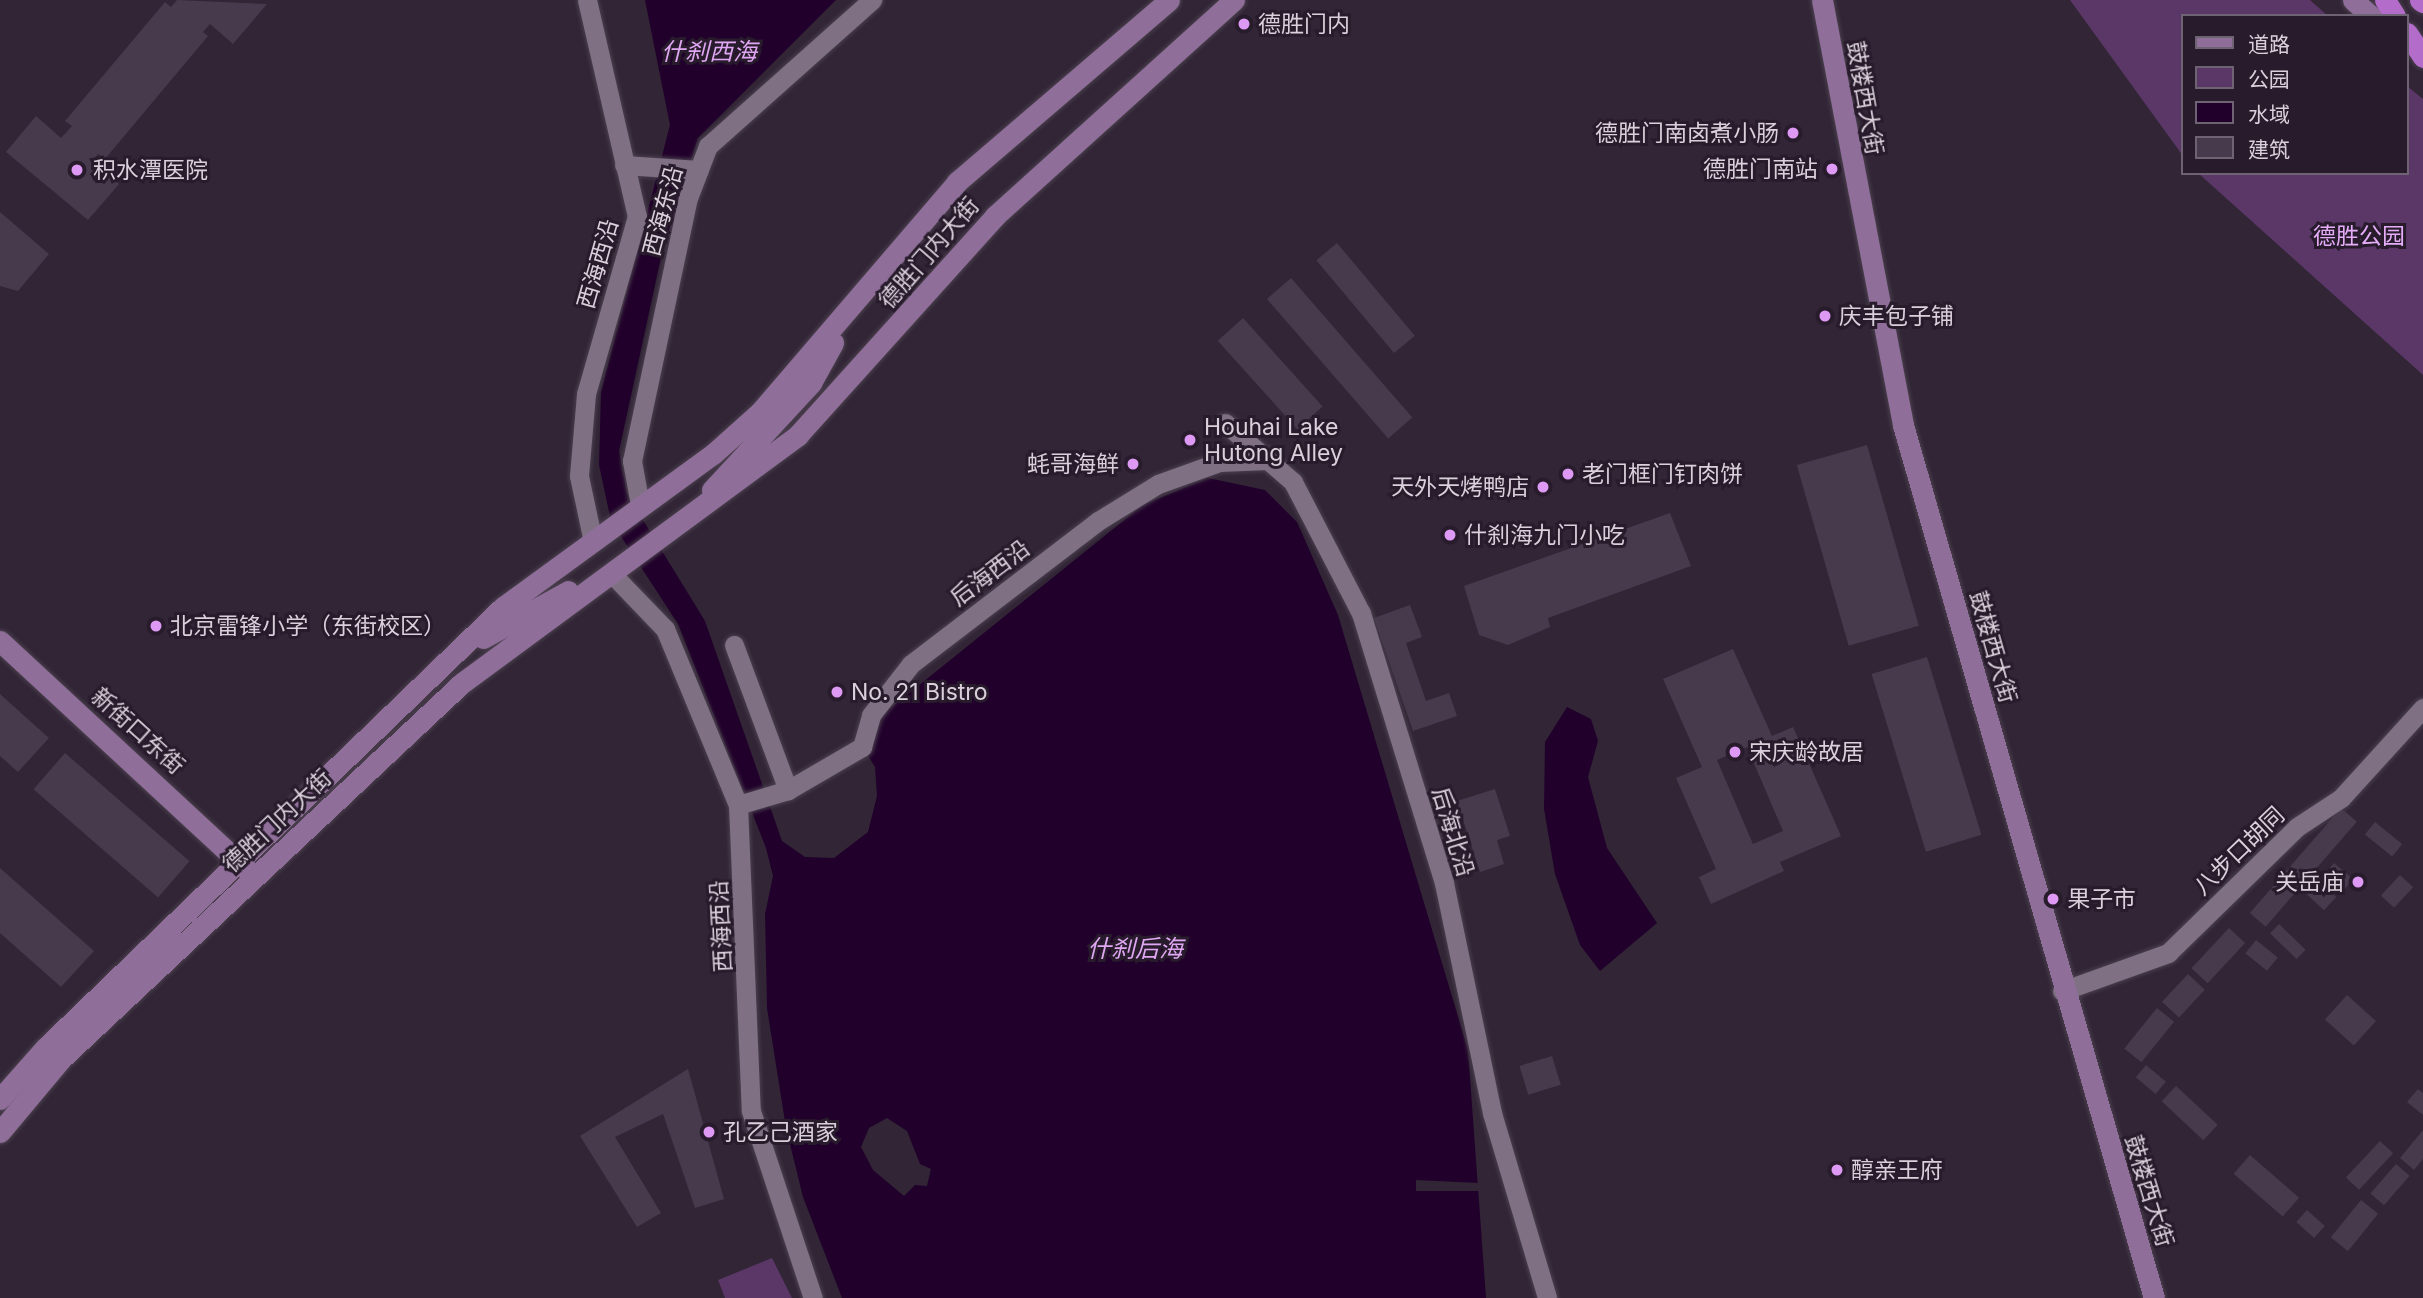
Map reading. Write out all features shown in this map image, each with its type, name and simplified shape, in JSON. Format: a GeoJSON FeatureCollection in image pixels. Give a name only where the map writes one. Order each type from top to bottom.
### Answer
{"type":"FeatureCollection","features":[{"type":"Feature","properties":{"kind":"highway"},"geometry":{"type":"LineString","coordinates":[[2409,36],[2423,57]]}},
{"type":"Feature","properties":{"kind":"main road","name":"德胜门内大街"},"geometry":{"type":"LineString","coordinates":[[0,1099],[240,859],[503,607],[593,542],[760,412],[848,314],[957,182],[1169,0]]}},
{"type":"Feature","properties":{"kind":"main road","name":"德胜门内大街"},"geometry":{"type":"LineString","coordinates":[[661,535],[798,435],[995,216],[1234,0]]}},
{"type":"Feature","properties":{"kind":"main road","name":"鼓楼西大街"},"geometry":{"type":"LineString","coordinates":[[1822,0],[1903,425],[2062,991],[2154,1298]]}},
{"type":"Feature","properties":{"kind":"main road"},"geometry":{"type":"LineString","coordinates":[[2353,0],[2369,14]]}},
{"type":"Feature","properties":{"kind":"main road"},"geometry":{"type":"LineString","coordinates":[[2409,51],[2423,63]]}},
{"type":"Feature","properties":{"kind":"main road","name":"德胜门内大街"},"geometry":{"type":"LineString","coordinates":[[661,535],[722,482],[811,383],[848,314]]}},
{"type":"Feature","properties":{"kind":"main road"},"geometry":{"type":"LineString","coordinates":[[609,572],[661,535]]}},
{"type":"Feature","properties":{"kind":"main road","name":"德胜门内大街"},"geometry":{"type":"LineString","coordinates":[[440,665],[609,572]]}},
{"type":"Feature","properties":{"kind":"main road","name":"德胜门内大街"},"geometry":{"type":"LineString","coordinates":[[0,1132],[61,1059],[462,683],[609,572]]}},
{"type":"Feature","properties":{"kind":"main road","name":"新街口东街"},"geometry":{"type":"LineString","coordinates":[[0,641],[240,859],[254,879]]}},
{"type":"Feature","properties":{"kind":"street","name":"西海西沿"},"geometry":{"type":"LineString","coordinates":[[587,0],[633,166],[637,216],[586,394],[579,476],[593,542]]}},
{"type":"Feature","properties":{"kind":"street","name":"西海东沿"},"geometry":{"type":"LineString","coordinates":[[640,505],[632,461],[694,170],[708,146],[872,0]]}},
{"type":"Feature","properties":{"kind":"street"},"geometry":{"type":"LineString","coordinates":[[633,166],[694,170]]}},
{"type":"Feature","properties":{"kind":"street","name":"后海北沿"},"geometry":{"type":"LineString","coordinates":[[1225,423],[1293,482],[1361,613],[1444,883],[1492,1114],[1547,1298]]}},
{"type":"Feature","properties":{"kind":"street","name":"后海西沿"},"geometry":{"type":"LineString","coordinates":[[738,805],[788,790],[862,747],[871,715],[911,664],[1098,521],[1158,484],[1219,462],[1268,460]]}},
{"type":"Feature","properties":{"kind":"street","name":"西海西沿"},"geometry":{"type":"LineString","coordinates":[[609,572],[665,629],[738,805],[751,1111],[813,1298]]}},
{"type":"Feature","properties":{"kind":"street"},"geometry":{"type":"LineString","coordinates":[[734,645],[788,790]]}},
{"type":"Feature","properties":{"kind":"street","name":"八步口胡同"},"geometry":{"type":"LineString","coordinates":[[2062,991],[2168,953],[2297,827],[2341,798],[2423,708]]}},
{"type":"Feature","properties":{"kind":"green space"},"geometry":{"type":"Polygon","coordinates":[[[2070,0],[2310,0],[2326,14],[2182,14],[2182,155],[2070,0]]]}},
{"type":"Feature","properties":{"kind":"green space","name":"德胜公园"},"geometry":{"type":"Polygon","coordinates":[[[2409,88],[2423,99],[2423,375],[2200,175],[2409,175],[2409,88]]]}},
{"type":"Feature","properties":{"kind":"green space"},"geometry":{"type":"Polygon","coordinates":[[[772,1258],[792,1298],[725,1298],[718,1280],[772,1258]]]}},
{"type":"Feature","properties":{"kind":"water","name":"什刹后海"},"geometry":{"type":"Polygon","coordinates":[[[645,0],[836,0],[698,138],[662,253],[619,451],[627,494],[705,621],[782,841],[805,857],[834,858],[868,832],[877,796],[875,767],[867,754],[877,719],[1143,505],[1208,478],[1265,490],[1297,522],[1338,615],[1468,1050],[1486,1298],[842,1298],[803,1197],[786,1128],[767,1008],[765,914],[773,876],[766,848],[678,624],[611,521],[599,465],[601,392],[670,125],[645,0]],[[887,1118],[869,1128],[861,1147],[873,1170],[904,1196],[915,1185],[927,1186],[931,1169],[920,1164],[907,1131],[887,1118]]]}},
{"type":"Feature","properties":{"kind":"water"},"geometry":{"type":"Polygon","coordinates":[[[1567,707],[1591,719],[1598,741],[1588,777],[1607,848],[1657,923],[1600,971],[1580,945],[1555,874],[1544,809],[1545,742],[1567,707]]]}},
{"type":"Feature","properties":{"kind":"pier"},"geometry":{"type":"Polygon","coordinates":[[[1416,1180],[1479,1183],[1479,1191],[1416,1191],[1416,1180]]]}},
{"type":"Feature","properties":{"kind":"building"},"geometry":{"type":"Polygon","coordinates":[[[177,0],[267,4],[233,44],[210,24],[203,32],[208,36],[105,159],[98,154],[92,161],[119,184],[88,220],[6,152],[36,116],[61,138],[72,126],[65,121],[165,2],[171,7],[177,0]]]}},
{"type":"Feature","properties":{"kind":"building"},"geometry":{"type":"Polygon","coordinates":[[[0,212],[49,254],[18,291],[0,286],[0,212]]]}},
{"type":"Feature","properties":{"kind":"building"},"geometry":{"type":"Polygon","coordinates":[[[1337,243],[1415,336],[1394,353],[1316,260],[1337,243]]]}},
{"type":"Feature","properties":{"kind":"building"},"geometry":{"type":"Polygon","coordinates":[[[1291,278],[1412,418],[1388,439],[1267,299],[1291,278]]]}},
{"type":"Feature","properties":{"kind":"building"},"geometry":{"type":"Polygon","coordinates":[[[1243,318],[1323,406],[1297,429],[1218,341],[1243,318]]]}},
{"type":"Feature","properties":{"kind":"building"},"geometry":{"type":"Polygon","coordinates":[[[1867,445],[1919,626],[1849,646],[1797,465],[1867,445]]]}},
{"type":"Feature","properties":{"kind":"building"},"geometry":{"type":"Polygon","coordinates":[[[1670,513],[1691,566],[1548,618],[1550,627],[1508,645],[1479,635],[1464,586],[1670,513]]]}},
{"type":"Feature","properties":{"kind":"building"},"geometry":{"type":"Polygon","coordinates":[[[1410,605],[1422,637],[1406,643],[1426,701],[1449,693],[1457,716],[1413,731],[1374,618],[1410,605]]]}},
{"type":"Feature","properties":{"kind":"building"},"geometry":{"type":"Polygon","coordinates":[[[1733,649],[1772,736],[1793,727],[1841,836],[1780,862],[1784,871],[1711,904],[1699,877],[1716,869],[1676,778],[1702,767],[1663,679],[1733,649]],[[1747,747],[1717,760],[1753,844],[1783,831],[1747,747]]]}},
{"type":"Feature","properties":{"kind":"building"},"geometry":{"type":"Polygon","coordinates":[[[1927,657],[1981,835],[1926,852],[1872,674],[1927,657]]]}},
{"type":"Feature","properties":{"kind":"building"},"geometry":{"type":"Polygon","coordinates":[[[0,694],[49,738],[18,772],[0,756],[0,694]]]}},
{"type":"Feature","properties":{"kind":"building"},"geometry":{"type":"Polygon","coordinates":[[[65,753],[190,861],[158,897],[34,789],[65,753]]]}},
{"type":"Feature","properties":{"kind":"building"},"geometry":{"type":"Polygon","coordinates":[[[1495,789],[1510,836],[1497,840],[1504,864],[1480,872],[1457,801],[1495,789]]]}},
{"type":"Feature","properties":{"kind":"building"},"geometry":{"type":"Polygon","coordinates":[[[2341,808],[2357,822],[2266,927],[2250,913],[2341,808]]]}},
{"type":"Feature","properties":{"kind":"building"},"geometry":{"type":"Polygon","coordinates":[[[2375,822],[2402,844],[2392,856],[2365,834],[2375,822]]]}},
{"type":"Feature","properties":{"kind":"building"},"geometry":{"type":"Polygon","coordinates":[[[2334,863],[2353,879],[2342,893],[2322,877],[2334,863]]]}},
{"type":"Feature","properties":{"kind":"building"},"geometry":{"type":"Polygon","coordinates":[[[0,868],[94,951],[61,987],[0,933],[0,868]]]}},
{"type":"Feature","properties":{"kind":"building"},"geometry":{"type":"Polygon","coordinates":[[[2400,875],[2413,887],[2394,908],[2381,895],[2400,875]]]}},
{"type":"Feature","properties":{"kind":"building"},"geometry":{"type":"Polygon","coordinates":[[[2318,880],[2336,897],[2324,910],[2306,893],[2318,880]]]}},
{"type":"Feature","properties":{"kind":"building"},"geometry":{"type":"Polygon","coordinates":[[[2279,924],[2306,950],[2297,959],[2270,933],[2279,924]]]}},
{"type":"Feature","properties":{"kind":"building"},"geometry":{"type":"Polygon","coordinates":[[[2229,928],[2245,943],[2208,983],[2191,968],[2229,928]]]}},
{"type":"Feature","properties":{"kind":"building"},"geometry":{"type":"Polygon","coordinates":[[[2256,940],[2278,958],[2267,971],[2245,953],[2256,940]]]}},
{"type":"Feature","properties":{"kind":"building"},"geometry":{"type":"Polygon","coordinates":[[[2188,974],[2205,990],[2179,1017],[2162,1002],[2188,974]]]}},
{"type":"Feature","properties":{"kind":"building"},"geometry":{"type":"Polygon","coordinates":[[[2347,995],[2376,1021],[2354,1046],[2325,1020],[2347,995]]]}},
{"type":"Feature","properties":{"kind":"building"},"geometry":{"type":"Polygon","coordinates":[[[2157,1008],[2174,1022],[2141,1062],[2124,1048],[2157,1008]]]}},
{"type":"Feature","properties":{"kind":"building"},"geometry":{"type":"Polygon","coordinates":[[[1552,1056],[1561,1085],[1528,1095],[1519,1066],[1552,1056]]]}},
{"type":"Feature","properties":{"kind":"building"},"geometry":{"type":"Polygon","coordinates":[[[2146,1065],[2166,1082],[2156,1094],[2136,1077],[2146,1065]]]}},
{"type":"Feature","properties":{"kind":"building"},"geometry":{"type":"Polygon","coordinates":[[[688,1069],[724,1199],[695,1208],[663,1114],[615,1137],[661,1213],[637,1227],[580,1136],[688,1069]]]}},
{"type":"Feature","properties":{"kind":"building"},"geometry":{"type":"Polygon","coordinates":[[[2176,1086],[2218,1125],[2203,1140],[2162,1101],[2176,1086]]]}},
{"type":"Feature","properties":{"kind":"building"},"geometry":{"type":"Polygon","coordinates":[[[2418,1089],[2423,1093],[2423,1115],[2407,1102],[2418,1089]]]}},
{"type":"Feature","properties":{"kind":"building"},"geometry":{"type":"Polygon","coordinates":[[[2423,1130],[2423,1159],[2414,1170],[2400,1158],[2423,1130]]]}},
{"type":"Feature","properties":{"kind":"building"},"geometry":{"type":"Polygon","coordinates":[[[2380,1141],[2393,1153],[2359,1190],[2346,1178],[2380,1141]]]}},
{"type":"Feature","properties":{"kind":"building"},"geometry":{"type":"Polygon","coordinates":[[[2250,1155],[2299,1198],[2283,1217],[2234,1174],[2250,1155]]]}},
{"type":"Feature","properties":{"kind":"building"},"geometry":{"type":"Polygon","coordinates":[[[2396,1164],[2410,1176],[2384,1205],[2370,1193],[2396,1164]]]}},
{"type":"Feature","properties":{"kind":"building"},"geometry":{"type":"Polygon","coordinates":[[[2361,1200],[2378,1214],[2348,1251],[2331,1237],[2361,1200]]]}},
{"type":"Feature","properties":{"kind":"building"},"geometry":{"type":"Polygon","coordinates":[[[2307,1210],[2325,1226],[2314,1238],[2296,1222],[2307,1210]]]}},
{"type":"Feature","properties":{"kind":"place","name":"德胜门内"},"geometry":{"type":"Point","coordinates":[1244,24]}},
{"type":"Feature","properties":{"kind":"place","name":"德胜门南卤煮小肠"},"geometry":{"type":"Point","coordinates":[1793,133]}},
{"type":"Feature","properties":{"kind":"place","name":"德胜门南站"},"geometry":{"type":"Point","coordinates":[1832,169]}},
{"type":"Feature","properties":{"kind":"place","name":"积水潭医院"},"geometry":{"type":"Point","coordinates":[77,170]}},
{"type":"Feature","properties":{"kind":"place","name":"庆丰包子铺"},"geometry":{"type":"Point","coordinates":[1825,316]}},
{"type":"Feature","properties":{"kind":"place","name":"Houhai Lake Hutong Alley"},"geometry":{"type":"Point","coordinates":[1190,440]}},
{"type":"Feature","properties":{"kind":"place","name":"蚝哥海鲜"},"geometry":{"type":"Point","coordinates":[1133,464]}},
{"type":"Feature","properties":{"kind":"place","name":"老门框门钉肉饼"},"geometry":{"type":"Point","coordinates":[1568,474]}},
{"type":"Feature","properties":{"kind":"place","name":"天外天烤鸭店"},"geometry":{"type":"Point","coordinates":[1543,487]}},
{"type":"Feature","properties":{"kind":"place","name":"什刹海九门小吃"},"geometry":{"type":"Point","coordinates":[1450,535]}},
{"type":"Feature","properties":{"kind":"place","name":"北京雷锋小学（东街校区）"},"geometry":{"type":"Point","coordinates":[156,626]}},
{"type":"Feature","properties":{"kind":"place","name":"No. 21 Bistro"},"geometry":{"type":"Point","coordinates":[837,692]}},
{"type":"Feature","properties":{"kind":"place","name":"宋庆龄故居"},"geometry":{"type":"Point","coordinates":[1735,752]}},
{"type":"Feature","properties":{"kind":"place","name":"关岳庙"},"geometry":{"type":"Point","coordinates":[2358,882]}},
{"type":"Feature","properties":{"kind":"place","name":"果子市"},"geometry":{"type":"Point","coordinates":[2053,899]}},
{"type":"Feature","properties":{"kind":"place","name":"孔乙己酒家"},"geometry":{"type":"Point","coordinates":[709,1132]}},
{"type":"Feature","properties":{"kind":"place","name":"醇亲王府"},"geometry":{"type":"Point","coordinates":[1837,1170]}},
{"type":"Feature","properties":{"kind":"water label","name":"什刹西海"},"geometry":{"type":"Point","coordinates":[709,52]}}]}
